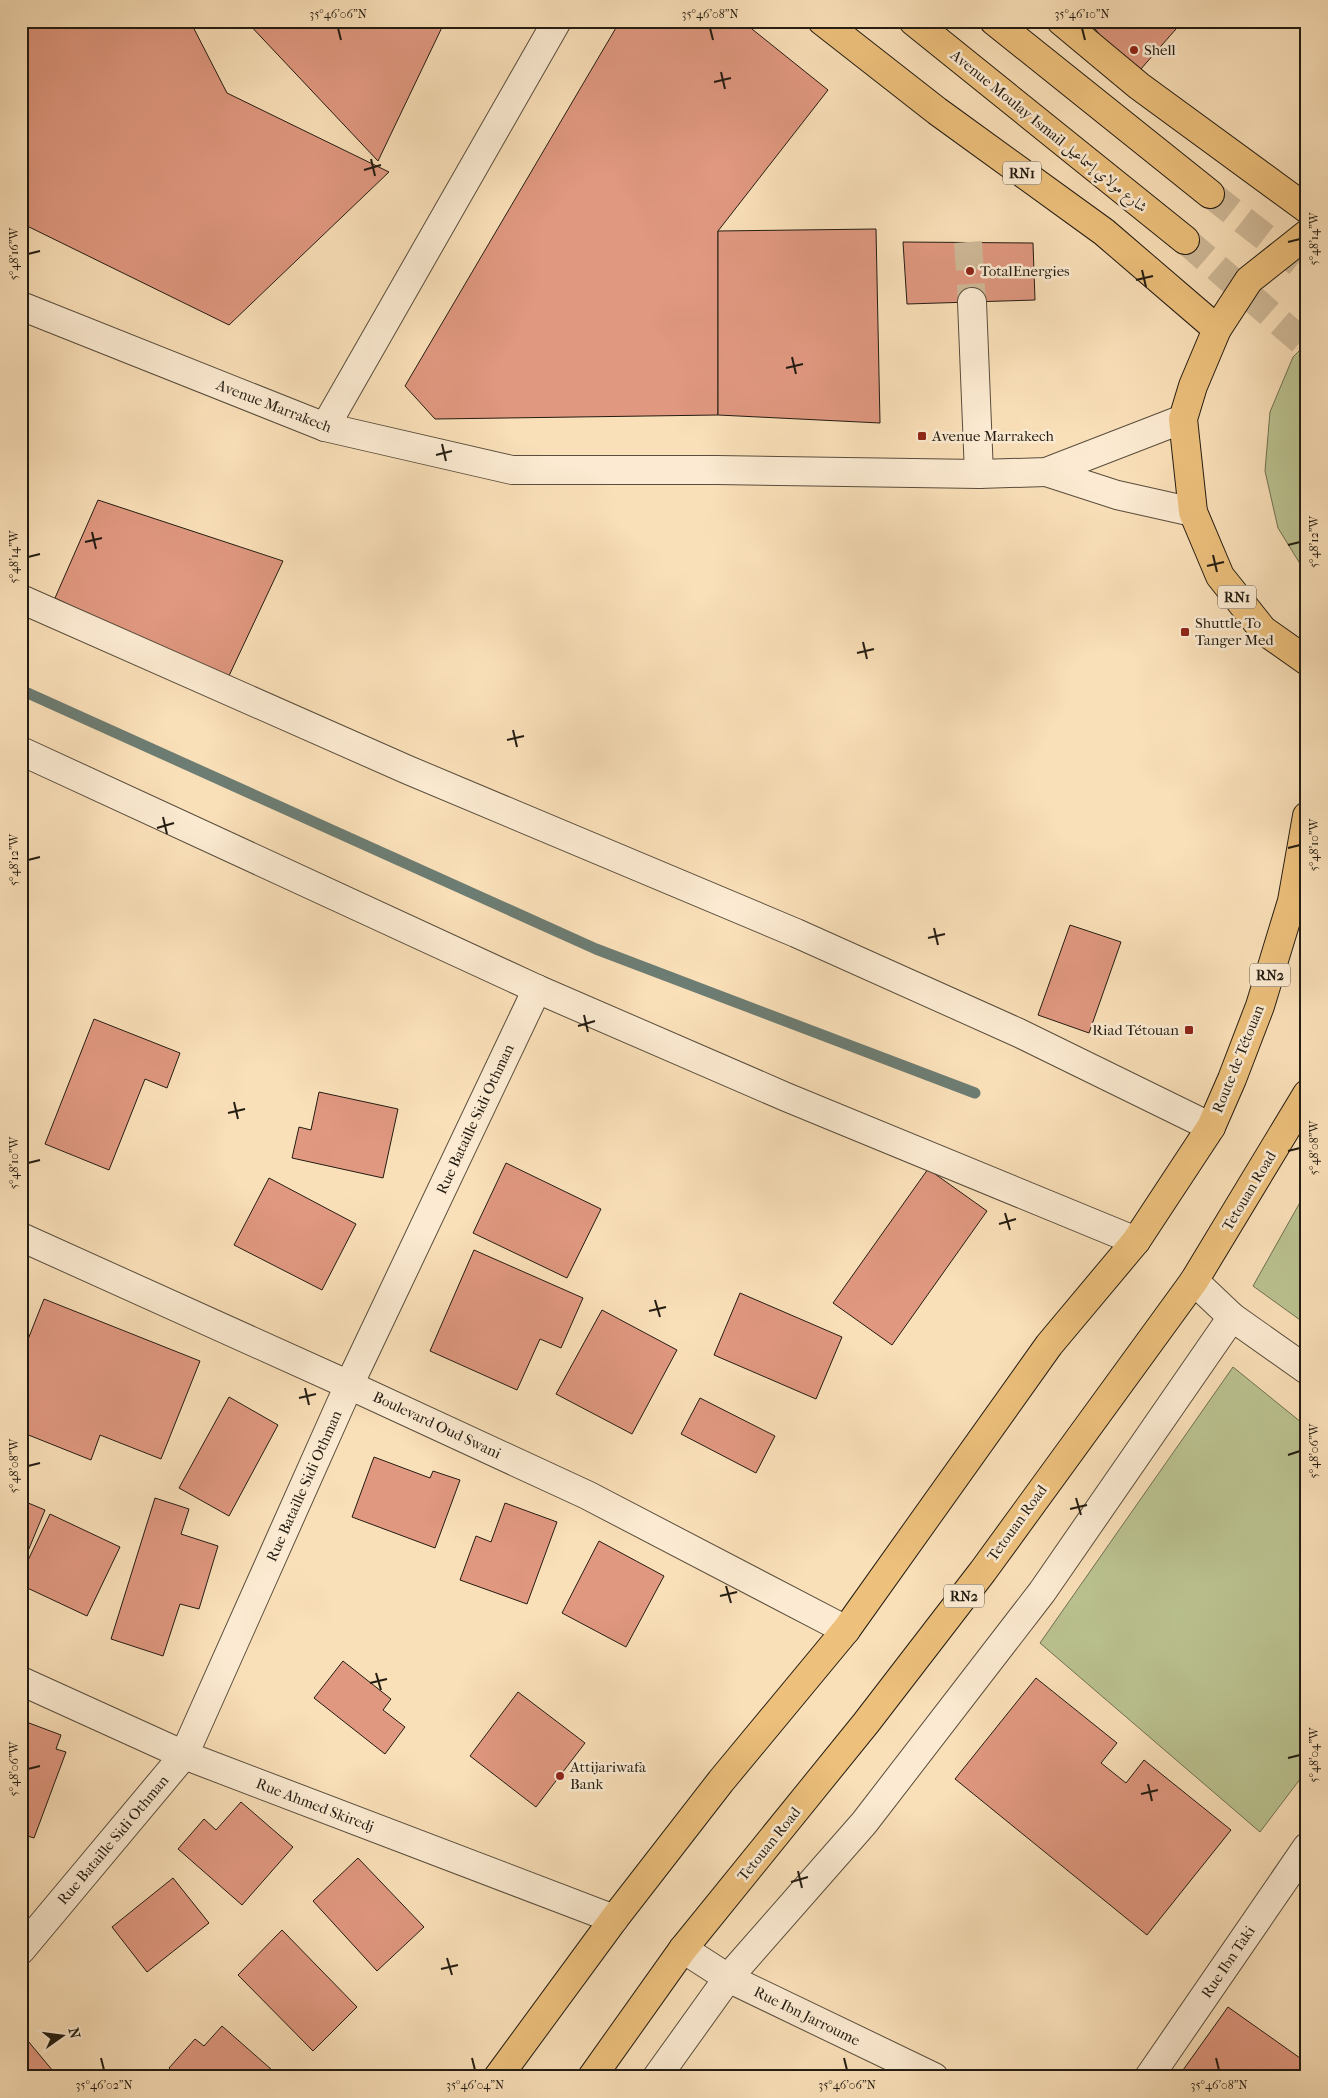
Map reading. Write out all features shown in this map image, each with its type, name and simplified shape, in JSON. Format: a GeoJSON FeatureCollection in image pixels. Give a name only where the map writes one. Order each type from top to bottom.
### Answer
{"type":"FeatureCollection","features":[{"type":"Feature","properties":{"kind":"highway","name":"RN1"},"geometry":{"type":"LineString","coordinates":[[822,21],[937,110],[1104,232],[1217,329]]}},
{"type":"Feature","properties":{"kind":"highway","name":"Avenue Moulay Ismail شارع مولاي إسماعيل"},"geometry":{"type":"LineString","coordinates":[[912,21],[1185,240]]}},
{"type":"Feature","properties":{"kind":"highway"},"geometry":{"type":"LineString","coordinates":[[994,21],[1210,194]]}},
{"type":"Feature","properties":{"kind":"highway"},"geometry":{"type":"LineString","coordinates":[[1061,21],[1140,86],[1307,209]]}},
{"type":"Feature","properties":{"kind":"highway","name":"RN1"},"geometry":{"type":"LineString","coordinates":[[1307,234],[1249,280],[1217,329],[1193,386],[1183,419],[1193,512],[1220,576],[1263,630],[1307,661]]}},
{"type":"Feature","properties":{"kind":"highway","name":"Route de Tétouan"},"geometry":{"type":"LineString","coordinates":[[1211,1127],[1232,1079],[1263,996],[1292,901],[1307,816]]}},
{"type":"Feature","properties":{"kind":"highway","name":"Tetouan Road"},"geometry":{"type":"LineString","coordinates":[[592,2077],[683,1950],[866,1723],[983,1571],[1194,1281],[1307,1094]]}},
{"type":"Feature","properties":{"kind":"highway","name":"RN2"},"geometry":{"type":"LineString","coordinates":[[498,2077],[614,1919],[721,1781],[846,1630],[1049,1345],[1136,1241],[1211,1127]]}},
{"type":"Feature","properties":{"kind":"street"},"geometry":{"type":"LineString","coordinates":[[325,427],[557,21]]}},
{"type":"Feature","properties":{"kind":"street"},"geometry":{"type":"LineString","coordinates":[[972,302],[979,474]]}},
{"type":"Feature","properties":{"kind":"street","name":"Avenue Marrakech"},"geometry":{"type":"LineString","coordinates":[[21,306],[325,427],[512,470],[717,470],[979,474],[1046,472],[1183,419]]}},
{"type":"Feature","properties":{"kind":"street","name":"Avenue Marrakech"},"geometry":{"type":"LineString","coordinates":[[1046,472],[1117,495],[1193,512]]}},
{"type":"Feature","properties":{"kind":"street"},"geometry":{"type":"LineString","coordinates":[[21,599],[408,770],[796,933],[1020,1033],[1211,1127]]}},
{"type":"Feature","properties":{"kind":"street"},"geometry":{"type":"LineString","coordinates":[[21,751],[537,989],[786,1097],[1136,1241]]}},
{"type":"Feature","properties":{"kind":"street","name":"Rue Bataille Sidi Othman"},"geometry":{"type":"LineString","coordinates":[[21,1950],[184,1755],[350,1385],[537,989]]}},
{"type":"Feature","properties":{"kind":"street","name":"Boulevard Oud Swani"},"geometry":{"type":"LineString","coordinates":[[21,1237],[350,1385],[587,1495],[846,1630]]}},
{"type":"Feature","properties":{"kind":"street"},"geometry":{"type":"LineString","coordinates":[[1194,1281],[1232,1317],[1307,1370]]}},
{"type":"Feature","properties":{"kind":"street"},"geometry":{"type":"LineString","coordinates":[[657,2077],[728,1978],[864,1823],[1042,1592],[1232,1317]]}},
{"type":"Feature","properties":{"kind":"street","name":"Rue Ahmed Skiredj"},"geometry":{"type":"LineString","coordinates":[[21,1680],[184,1755],[614,1919]]}},
{"type":"Feature","properties":{"kind":"street","name":"Rue Ibn Taki"},"geometry":{"type":"LineString","coordinates":[[1149,2077],[1307,1847]]}},
{"type":"Feature","properties":{"kind":"street","name":"Rue Ibn Jarroume"},"geometry":{"type":"LineString","coordinates":[[683,1950],[728,1978],[934,2077]]}},
{"type":"Feature","properties":{"kind":"green space"},"geometry":{"type":"Polygon","coordinates":[[[1307,343],[1307,575],[1278,528],[1265,471],[1270,412],[1293,357],[1307,343]]]}},
{"type":"Feature","properties":{"kind":"green space"},"geometry":{"type":"Polygon","coordinates":[[[1307,1190],[1307,1325],[1253,1286],[1307,1190]]]}},
{"type":"Feature","properties":{"kind":"green space"},"geometry":{"type":"Polygon","coordinates":[[[1233,1367],[1307,1427],[1307,1770],[1260,1832],[1040,1643],[1233,1367]]]}},
{"type":"Feature","properties":{"kind":"building"},"geometry":{"type":"Polygon","coordinates":[[[21,21],[190,21],[227,93],[389,172],[229,325],[21,223],[21,21]]]}},
{"type":"Feature","properties":{"kind":"building"},"geometry":{"type":"Polygon","coordinates":[[[246,21],[445,21],[378,161],[246,21]]]}},
{"type":"Feature","properties":{"kind":"building"},"geometry":{"type":"Polygon","coordinates":[[[620,21],[742,21],[828,90],[718,231],[718,415],[435,419],[405,386],[620,21]]]}},
{"type":"Feature","properties":{"kind":"building","name":"Shell"},"geometry":{"type":"Polygon","coordinates":[[[1089,21],[1183,21],[1133,78],[1089,21]]]}},
{"type":"Feature","properties":{"kind":"building"},"geometry":{"type":"Polygon","coordinates":[[[876,229],[880,423],[718,415],[718,231],[876,229]]]}},
{"type":"Feature","properties":{"kind":"building","name":"TotalEnergies"},"geometry":{"type":"Polygon","coordinates":[[[903,242],[1033,243],[1035,300],[907,304],[903,242]]]}},
{"type":"Feature","properties":{"kind":"building"},"geometry":{"type":"Polygon","coordinates":[[[98,500],[283,561],[227,680],[55,598],[98,500]]]}},
{"type":"Feature","properties":{"kind":"building"},"geometry":{"type":"Polygon","coordinates":[[[1070,925],[1121,942],[1089,1033],[1038,1015],[1070,925]]]}},
{"type":"Feature","properties":{"kind":"building"},"geometry":{"type":"Polygon","coordinates":[[[94,1019],[180,1053],[167,1088],[145,1079],[109,1170],[45,1144],[94,1019]]]}},
{"type":"Feature","properties":{"kind":"building"},"geometry":{"type":"Polygon","coordinates":[[[319,1092],[398,1109],[383,1178],[292,1158],[299,1127],[311,1130],[319,1092]]]}},
{"type":"Feature","properties":{"kind":"building"},"geometry":{"type":"Polygon","coordinates":[[[506,1163],[601,1209],[567,1278],[473,1233],[506,1163]]]}},
{"type":"Feature","properties":{"kind":"building"},"geometry":{"type":"Polygon","coordinates":[[[928,1169],[987,1211],[892,1345],[833,1303],[928,1169]]]}},
{"type":"Feature","properties":{"kind":"building"},"geometry":{"type":"Polygon","coordinates":[[[269,1178],[356,1224],[322,1290],[234,1245],[269,1178]]]}},
{"type":"Feature","properties":{"kind":"building"},"geometry":{"type":"Polygon","coordinates":[[[474,1250],[583,1298],[561,1348],[540,1339],[517,1390],[430,1351],[474,1250]]]}},
{"type":"Feature","properties":{"kind":"building"},"geometry":{"type":"Polygon","coordinates":[[[740,1293],[842,1337],[816,1399],[714,1355],[740,1293]]]}},
{"type":"Feature","properties":{"kind":"building"},"geometry":{"type":"Polygon","coordinates":[[[44,1299],[200,1361],[161,1459],[100,1435],[91,1460],[21,1432],[21,1357],[44,1299]]]}},
{"type":"Feature","properties":{"kind":"building"},"geometry":{"type":"Polygon","coordinates":[[[602,1310],[677,1350],[632,1434],[556,1394],[602,1310]]]}},
{"type":"Feature","properties":{"kind":"building"},"geometry":{"type":"Polygon","coordinates":[[[229,1397],[278,1425],[229,1516],[179,1488],[229,1397]]]}},
{"type":"Feature","properties":{"kind":"building"},"geometry":{"type":"Polygon","coordinates":[[[700,1398],[775,1436],[756,1473],[681,1434],[700,1398]]]}},
{"type":"Feature","properties":{"kind":"building"},"geometry":{"type":"Polygon","coordinates":[[[374,1457],[430,1478],[433,1471],[460,1480],[435,1548],[352,1517],[374,1457]]]}},
{"type":"Feature","properties":{"kind":"building"},"geometry":{"type":"Polygon","coordinates":[[[155,1498],[189,1509],[181,1534],[218,1546],[199,1609],[180,1604],[163,1656],[111,1639],[155,1498]]]}},
{"type":"Feature","properties":{"kind":"building"},"geometry":{"type":"Polygon","coordinates":[[[21,1500],[45,1510],[21,1568],[21,1500]]]}},
{"type":"Feature","properties":{"kind":"building"},"geometry":{"type":"Polygon","coordinates":[[[505,1503],[557,1522],[527,1604],[460,1580],[476,1536],[491,1542],[505,1503]]]}},
{"type":"Feature","properties":{"kind":"building"},"geometry":{"type":"Polygon","coordinates":[[[50,1514],[120,1547],[87,1616],[21,1585],[21,1575],[50,1514]]]}},
{"type":"Feature","properties":{"kind":"building"},"geometry":{"type":"Polygon","coordinates":[[[599,1541],[664,1576],[626,1647],[562,1613],[599,1541]]]}},
{"type":"Feature","properties":{"kind":"building"},"geometry":{"type":"Polygon","coordinates":[[[343,1661],[391,1699],[383,1710],[405,1727],[385,1754],[314,1698],[343,1661]]]}},
{"type":"Feature","properties":{"kind":"building"},"geometry":{"type":"Polygon","coordinates":[[[1036,1678],[1117,1743],[1101,1763],[1126,1783],[1144,1760],[1231,1830],[1147,1935],[955,1779],[1036,1678]]]}},
{"type":"Feature","properties":{"kind":"building"},"geometry":{"type":"Polygon","coordinates":[[[518,1692],[585,1743],[536,1807],[470,1756],[518,1692]]]}},
{"type":"Feature","properties":{"kind":"building"},"geometry":{"type":"Polygon","coordinates":[[[21,1720],[61,1735],[56,1749],[66,1752],[34,1838],[21,1834],[21,1720]]]}},
{"type":"Feature","properties":{"kind":"building"},"geometry":{"type":"Polygon","coordinates":[[[241,1802],[293,1847],[242,1905],[178,1849],[204,1819],[216,1830],[241,1802]]]}},
{"type":"Feature","properties":{"kind":"building"},"geometry":{"type":"Polygon","coordinates":[[[358,1858],[424,1927],[377,1971],[313,1901],[358,1858]]]}},
{"type":"Feature","properties":{"kind":"building"},"geometry":{"type":"Polygon","coordinates":[[[173,1878],[209,1923],[147,1972],[112,1927],[173,1878]]]}},
{"type":"Feature","properties":{"kind":"building"},"geometry":{"type":"Polygon","coordinates":[[[282,1930],[357,2007],[313,2051],[238,1975],[282,1930]]]}},
{"type":"Feature","properties":{"kind":"building"},"geometry":{"type":"Polygon","coordinates":[[[1228,2007],[1307,2063],[1307,2077],[1178,2077],[1228,2007]]]}},
{"type":"Feature","properties":{"kind":"building"},"geometry":{"type":"Polygon","coordinates":[[[222,2026],[272,2070],[267,2077],[168,2077],[173,2072],[169,2068],[195,2039],[204,2046],[222,2026]]]}},
{"type":"Feature","properties":{"kind":"building"},"geometry":{"type":"Polygon","coordinates":[[[28,2041],[58,2077],[21,2077],[21,2047],[28,2041]]]}},
{"type":"Feature","properties":{"kind":"waterway"},"geometry":{"type":"LineString","coordinates":[[21,690],[596,949],[975,1093]]}},
{"type":"Feature","properties":{"kind":"tunnel"},"geometry":{"type":"LineString","coordinates":[[1210,194],[1307,270]]}},
{"type":"Feature","properties":{"kind":"tunnel"},"geometry":{"type":"LineString","coordinates":[[1185,240],[1307,346]]}},
{"type":"Feature","properties":{"kind":"tunnel"},"geometry":{"type":"LineString","coordinates":[[968,242],[972,302]]}},
{"type":"Feature","properties":{"kind":"place","name":"Shell"},"geometry":{"type":"Point","coordinates":[1134,50]}},
{"type":"Feature","properties":{"kind":"place","name":"TotalEnergies"},"geometry":{"type":"Point","coordinates":[970,271]}},
{"type":"Feature","properties":{"kind":"place","name":"Avenue Marrakech"},"geometry":{"type":"Point","coordinates":[922,436]}},
{"type":"Feature","properties":{"kind":"place","name":"Shuttle To Tanger Med"},"geometry":{"type":"Point","coordinates":[1185,632]}},
{"type":"Feature","properties":{"kind":"place","name":"Riad Tétouan"},"geometry":{"type":"Point","coordinates":[1189,1030]}},
{"type":"Feature","properties":{"kind":"place","name":"Attijariwafa Bank"},"geometry":{"type":"Point","coordinates":[560,1776]}}]}
